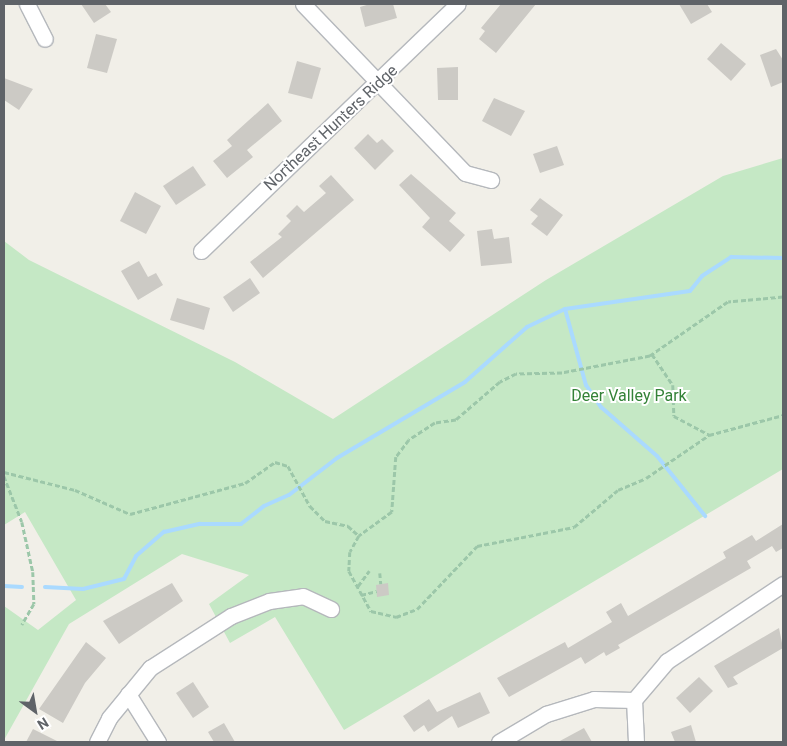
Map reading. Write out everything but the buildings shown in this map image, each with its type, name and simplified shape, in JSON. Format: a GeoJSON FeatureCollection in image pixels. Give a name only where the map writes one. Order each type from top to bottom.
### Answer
{"type":"FeatureCollection","features":[{"type":"Feature","properties":{"kind":"street"},"geometry":{"type":"LineString","coordinates":[[27,4],[41,24],[45,39]]}},
{"type":"Feature","properties":{"kind":"street"},"geometry":{"type":"LineString","coordinates":[[303,4],[465,173],[491,180]]}},
{"type":"Feature","properties":{"kind":"street","name":"Northeast Hunters Ridge"},"geometry":{"type":"LineString","coordinates":[[201,250],[378,83],[458,4]]}},
{"type":"Feature","properties":{"kind":"street"},"geometry":{"type":"LineString","coordinates":[[636,742],[634,700],[667,661],[783,584]]}},
{"type":"Feature","properties":{"kind":"street"},"geometry":{"type":"LineString","coordinates":[[96,742],[128,694],[150,668],[231,616],[269,601],[303,596],[331,609]]}},
{"type":"Feature","properties":{"kind":"street"},"geometry":{"type":"LineString","coordinates":[[128,694],[158,742]]}},
{"type":"Feature","properties":{"kind":"street"},"geometry":{"type":"LineString","coordinates":[[499,742],[546,714],[594,699],[634,700]]}},
{"type":"Feature","properties":{"kind":"path"},"geometry":{"type":"LineString","coordinates":[[783,297],[728,302],[652,354],[571,371],[516,374],[500,382],[456,420],[435,423],[409,440],[396,457],[392,512],[359,536],[350,552],[350,571],[361,595],[371,610],[396,617],[417,609],[476,546],[574,527],[618,490],[659,469],[708,435],[783,415]]}},
{"type":"Feature","properties":{"kind":"path"},"geometry":{"type":"LineString","coordinates":[[652,354],[673,384],[674,416],[708,435]]}},
{"type":"Feature","properties":{"kind":"path"},"geometry":{"type":"LineString","coordinates":[[4,472],[75,490],[130,514],[245,483],[275,462],[288,466],[310,506],[325,522],[348,526],[359,536]]}},
{"type":"Feature","properties":{"kind":"path"},"geometry":{"type":"LineString","coordinates":[[4,476],[22,522],[33,572],[34,604],[22,625]]}},
{"type":"Feature","properties":{"kind":"path"},"geometry":{"type":"LineString","coordinates":[[357,586],[369,571]]}},
{"type":"Feature","properties":{"kind":"path"},"geometry":{"type":"LineString","coordinates":[[380,573],[381,584]]}},
{"type":"Feature","properties":{"kind":"path"},"geometry":{"type":"LineString","coordinates":[[361,595],[376,591]]}},
{"type":"Feature","properties":{"kind":"green space","name":"Deer Valley Park"},"geometry":{"type":"Polygon","coordinates":[[[783,158],[783,469],[344,730],[275,617],[230,643],[209,604],[249,575],[182,554],[69,624],[4,740],[4,606],[38,630],[76,600],[25,512],[4,525],[4,241],[29,260],[235,362],[333,419],[546,280],[723,176],[783,158]]]}},
{"type":"Feature","properties":{"kind":"waterway"},"geometry":{"type":"LineString","coordinates":[[45,587],[83,589],[124,579],[136,556],[164,532],[200,524],[241,524],[264,506],[289,495],[337,458],[465,382],[527,327],[565,309],[690,291],[702,276],[731,257],[783,258]]}},
{"type":"Feature","properties":{"kind":"waterway"},"geometry":{"type":"LineString","coordinates":[[565,309],[586,385],[601,407],[657,456],[705,516]]}},
{"type":"Feature","properties":{"kind":"waterway"},"geometry":{"type":"LineString","coordinates":[[4,586],[22,587]]}}]}
